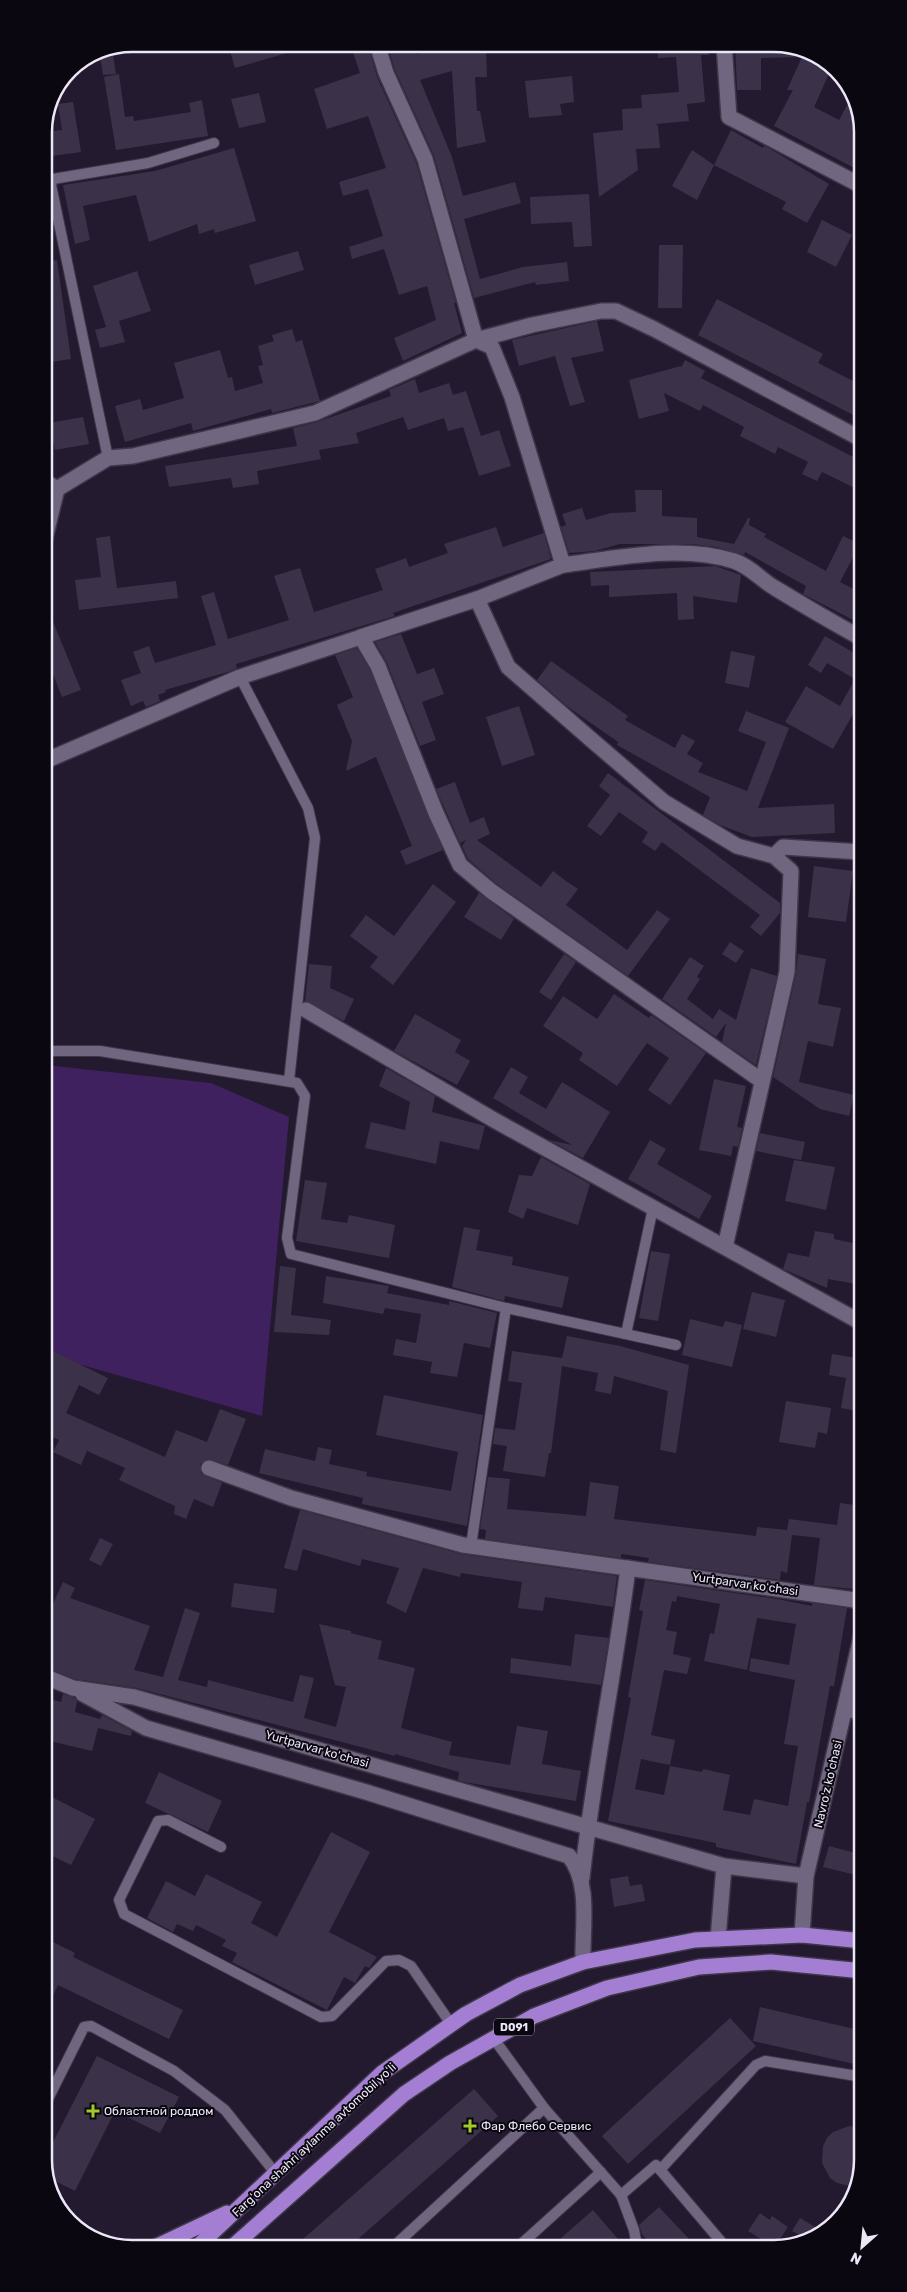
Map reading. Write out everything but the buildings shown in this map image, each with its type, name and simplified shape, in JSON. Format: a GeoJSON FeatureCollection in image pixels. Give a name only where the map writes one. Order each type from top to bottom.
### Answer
{"type":"FeatureCollection","features":[{"type":"Feature","properties":{"kind":"highway","name":"Fargʻona shahri aylanma avtomobil yoʻli"},"geometry":{"type":"LineString","coordinates":[[206,2239],[382,2073],[451,2024],[520,1985],[583,1962],[683,1942],[802,1935],[854,1940]]}},
{"type":"Feature","properties":{"kind":"highway"},"geometry":{"type":"LineString","coordinates":[[683,1942],[687,1970]]}},
{"type":"Feature","properties":{"kind":"highway","name":"Fargʻona shahri aylanma avtomobil yoʻli"},"geometry":{"type":"LineString","coordinates":[[241,2239],[404,2094],[450,2063],[534,2016],[607,1988],[687,1970],[771,1962],[854,1970]]}},
{"type":"Feature","properties":{"kind":"highway","name":"D091"},"geometry":{"type":"LineString","coordinates":[[172,2239],[242,2206]]}},
{"type":"Feature","properties":{"kind":"street"},"geometry":{"type":"LineString","coordinates":[[380,52],[386,73],[425,158],[476,340]]}},
{"type":"Feature","properties":{"kind":"street"},"geometry":{"type":"LineString","coordinates":[[725,53],[729,117],[854,181]]}},
{"type":"Feature","properties":{"kind":"street"},"geometry":{"type":"LineString","coordinates":[[53,505],[57,489],[108,458],[133,456],[315,413],[476,340],[592,312],[616,311],[854,435]]}},
{"type":"Feature","properties":{"kind":"street"},"geometry":{"type":"LineString","coordinates":[[476,340],[492,347],[508,389],[563,565]]}},
{"type":"Feature","properties":{"kind":"street"},"geometry":{"type":"LineString","coordinates":[[53,486],[57,489]]}},
{"type":"Feature","properties":{"kind":"street"},"geometry":{"type":"LineString","coordinates":[[53,758],[240,677],[477,599],[563,565],[666,553],[709,556],[734,561],[755,572],[772,587],[854,634]]}},
{"type":"Feature","properties":{"kind":"street"},"geometry":{"type":"LineString","coordinates":[[477,599],[508,667],[594,742],[664,802],[737,846],[774,856],[791,871],[787,972],[725,1247]]}},
{"type":"Feature","properties":{"kind":"street"},"geometry":{"type":"LineString","coordinates":[[361,637],[378,666],[436,812],[460,866],[491,891],[762,1081]]}},
{"type":"Feature","properties":{"kind":"street"},"geometry":{"type":"LineString","coordinates":[[774,856],[783,847],[854,852]]}},
{"type":"Feature","properties":{"kind":"street"},"geometry":{"type":"LineString","coordinates":[[306,1010],[494,1120],[854,1319]]}},
{"type":"Feature","properties":{"kind":"street","name":"Yurtparvar koʻchasi"},"geometry":{"type":"LineString","coordinates":[[210,1468],[292,1498],[471,1546],[854,1600]]}},
{"type":"Feature","properties":{"kind":"street"},"geometry":{"type":"LineString","coordinates":[[583,1962],[582,1880],[588,1826],[615,1666],[628,1568]]}},
{"type":"Feature","properties":{"kind":"street","name":"Navroʻz koʻchasi"},"geometry":{"type":"LineString","coordinates":[[802,1935],[806,1876],[854,1671]]}},
{"type":"Feature","properties":{"kind":"street","name":"Yurtparvar koʻchasi"},"geometry":{"type":"LineString","coordinates":[[52,1680],[73,1688],[134,1697],[724,1866],[806,1876]]}},
{"type":"Feature","properties":{"kind":"street"},"geometry":{"type":"LineString","coordinates":[[73,1688],[146,1728],[366,1792],[568,1856],[577,1867],[582,1880]]}},
{"type":"Feature","properties":{"kind":"street"},"geometry":{"type":"LineString","coordinates":[[846,1709],[854,1711]]}},
{"type":"Feature","properties":{"kind":"street"},"geometry":{"type":"LineString","coordinates":[[718,1939],[724,1866]]}},
{"type":"Feature","properties":{"kind":"lane"},"geometry":{"type":"LineString","coordinates":[[53,181],[54,179],[148,163],[214,143]]}},
{"type":"Feature","properties":{"kind":"lane"},"geometry":{"type":"LineString","coordinates":[[53,194],[108,458]]}},
{"type":"Feature","properties":{"kind":"lane"},"geometry":{"type":"LineString","coordinates":[[240,677],[308,808],[315,838],[289,1082]]}},
{"type":"Feature","properties":{"kind":"lane"},"geometry":{"type":"LineString","coordinates":[[53,1051],[100,1051],[297,1082],[306,1096],[287,1238],[291,1254],[506,1308],[676,1345]]}},
{"type":"Feature","properties":{"kind":"lane"},"geometry":{"type":"LineString","coordinates":[[626,1334],[653,1208]]}},
{"type":"Feature","properties":{"kind":"lane"},"geometry":{"type":"LineString","coordinates":[[471,1546],[506,1308]]}},
{"type":"Feature","properties":{"kind":"lane"},"geometry":{"type":"LineString","coordinates":[[221,1847],[168,1820],[158,1821],[120,1900],[124,1914],[321,2018],[332,2016],[386,1961],[399,1960],[411,1966],[451,2024]]}},
{"type":"Feature","properties":{"kind":"lane"},"geometry":{"type":"LineString","coordinates":[[52,2091],[84,2026],[91,2026],[174,2071],[225,2110],[276,2174]]}},
{"type":"Feature","properties":{"kind":"lane"},"geometry":{"type":"LineString","coordinates":[[494,2038],[544,2108],[622,2195],[636,2240]]}},
{"type":"Feature","properties":{"kind":"lane"},"geometry":{"type":"LineString","coordinates":[[660,2170],[756,2065],[765,2061],[854,2076]]}},
{"type":"Feature","properties":{"kind":"lane"},"geometry":{"type":"LineString","coordinates":[[400,2239],[544,2108]]}},
{"type":"Feature","properties":{"kind":"lane"},"geometry":{"type":"LineString","coordinates":[[622,2195],[656,2165],[719,2240]]}},
{"type":"Feature","properties":{"kind":"lane"},"geometry":{"type":"LineString","coordinates":[[526,2240],[601,2172]]}},
{"type":"Feature","properties":{"kind":"shaded area"},"geometry":{"type":"Polygon","coordinates":[[[53,1066],[211,1083],[289,1117],[262,1416],[52,1357],[53,1066]]]}},
{"type":"Feature","properties":{"kind":"place","name":"Областной роддом"},"geometry":{"type":"Point","coordinates":[93,2111]}},
{"type":"Feature","properties":{"kind":"place","name":"Фар Флебо Сервис"},"geometry":{"type":"Point","coordinates":[470,2126]}}]}
